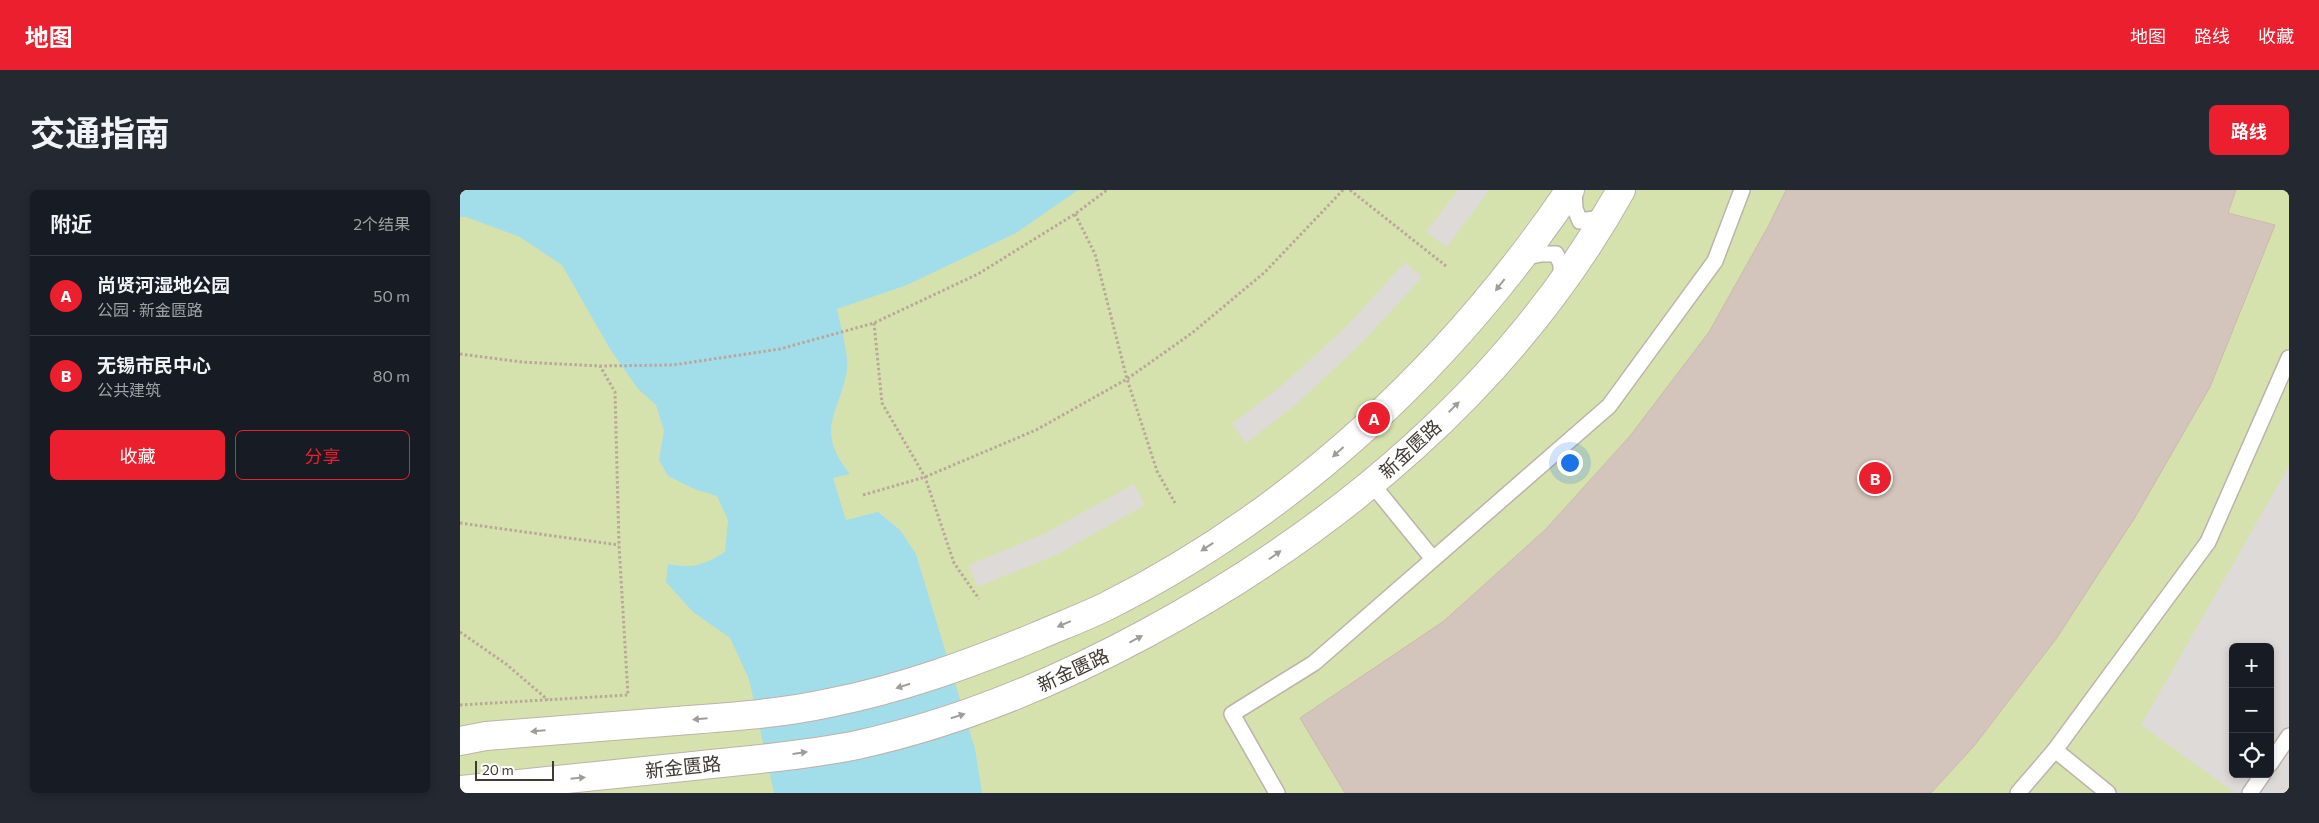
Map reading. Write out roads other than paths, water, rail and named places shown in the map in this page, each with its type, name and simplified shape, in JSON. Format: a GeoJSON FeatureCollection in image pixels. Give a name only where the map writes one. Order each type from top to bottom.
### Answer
{"type":"FeatureCollection","features":[{"type":"Feature","properties":{"kind":"street","name":"新金匮路"},"geometry":{"type":"LineString","coordinates":[[460,740],[486,736],[748,715],[826,704],[897,688],[949,671],[1105,607],[1189,559],[1268,508],[1334,456],[1404,393],[1493,294],[1572,190]]}},
{"type":"Feature","properties":{"kind":"street","name":"新金匮路"},"geometry":{"type":"LineString","coordinates":[[460,790],[751,760],[854,745],[914,731],[1014,698],[1091,663],[1182,614],[1274,556],[1328,519],[1393,467],[1508,353],[1561,284],[1616,199]]}},
{"type":"Feature","properties":{"kind":"lane","name":"新金匮路"},"geometry":{"type":"LineString","coordinates":[[1572,190],[1575,209],[1580,221],[1594,219],[1616,199]]}},
{"type":"Feature","properties":{"kind":"lane"},"geometry":{"type":"LineString","coordinates":[[1277,793],[1232,714],[1314,663],[1609,406],[1715,261],[1742,190]]}},
{"type":"Feature","properties":{"kind":"lane"},"geometry":{"type":"LineString","coordinates":[[1521,258],[1542,254],[1556,254],[1561,264],[1561,284]]}},
{"type":"Feature","properties":{"kind":"lane"},"geometry":{"type":"LineString","coordinates":[[2018,793],[2055,750],[2208,542],[2289,358]]}},
{"type":"Feature","properties":{"kind":"lane"},"geometry":{"type":"LineString","coordinates":[[1372,484],[1433,559]]}},
{"type":"Feature","properties":{"kind":"lane"},"geometry":{"type":"LineString","coordinates":[[2274,758],[2289,736]]}},
{"type":"Feature","properties":{"kind":"lane"},"geometry":{"type":"LineString","coordinates":[[2055,750],[2108,793]]}},
{"type":"Feature","properties":{"kind":"lane"},"geometry":{"type":"LineString","coordinates":[[2250,793],[2260,778]]}},
{"type":"Feature","properties":{"kind":"water"},"geometry":{"type":"Polygon","coordinates":[[[460,190],[1078,190],[1016,233],[907,285],[837,309],[846,348],[847,370],[832,422],[831,433],[833,445],[839,458],[850,474],[833,478],[846,520],[878,512],[900,530],[916,554],[975,749],[982,793],[774,793],[749,679],[730,638],[693,612],[666,582],[668,564],[698,565],[725,552],[728,520],[717,496],[694,489],[668,476],[659,460],[664,431],[656,405],[638,389],[610,349],[562,265],[520,237],[466,217],[460,217],[460,190]]]}},
{"type":"Feature","properties":{"kind":"place","name":"尚贤河湿地公园"},"geometry":{"type":"Point","coordinates":[1374,418]}},
{"type":"Feature","properties":{"kind":"place","name":"无锡市民中心"},"geometry":{"type":"Point","coordinates":[1875,478]}}]}
